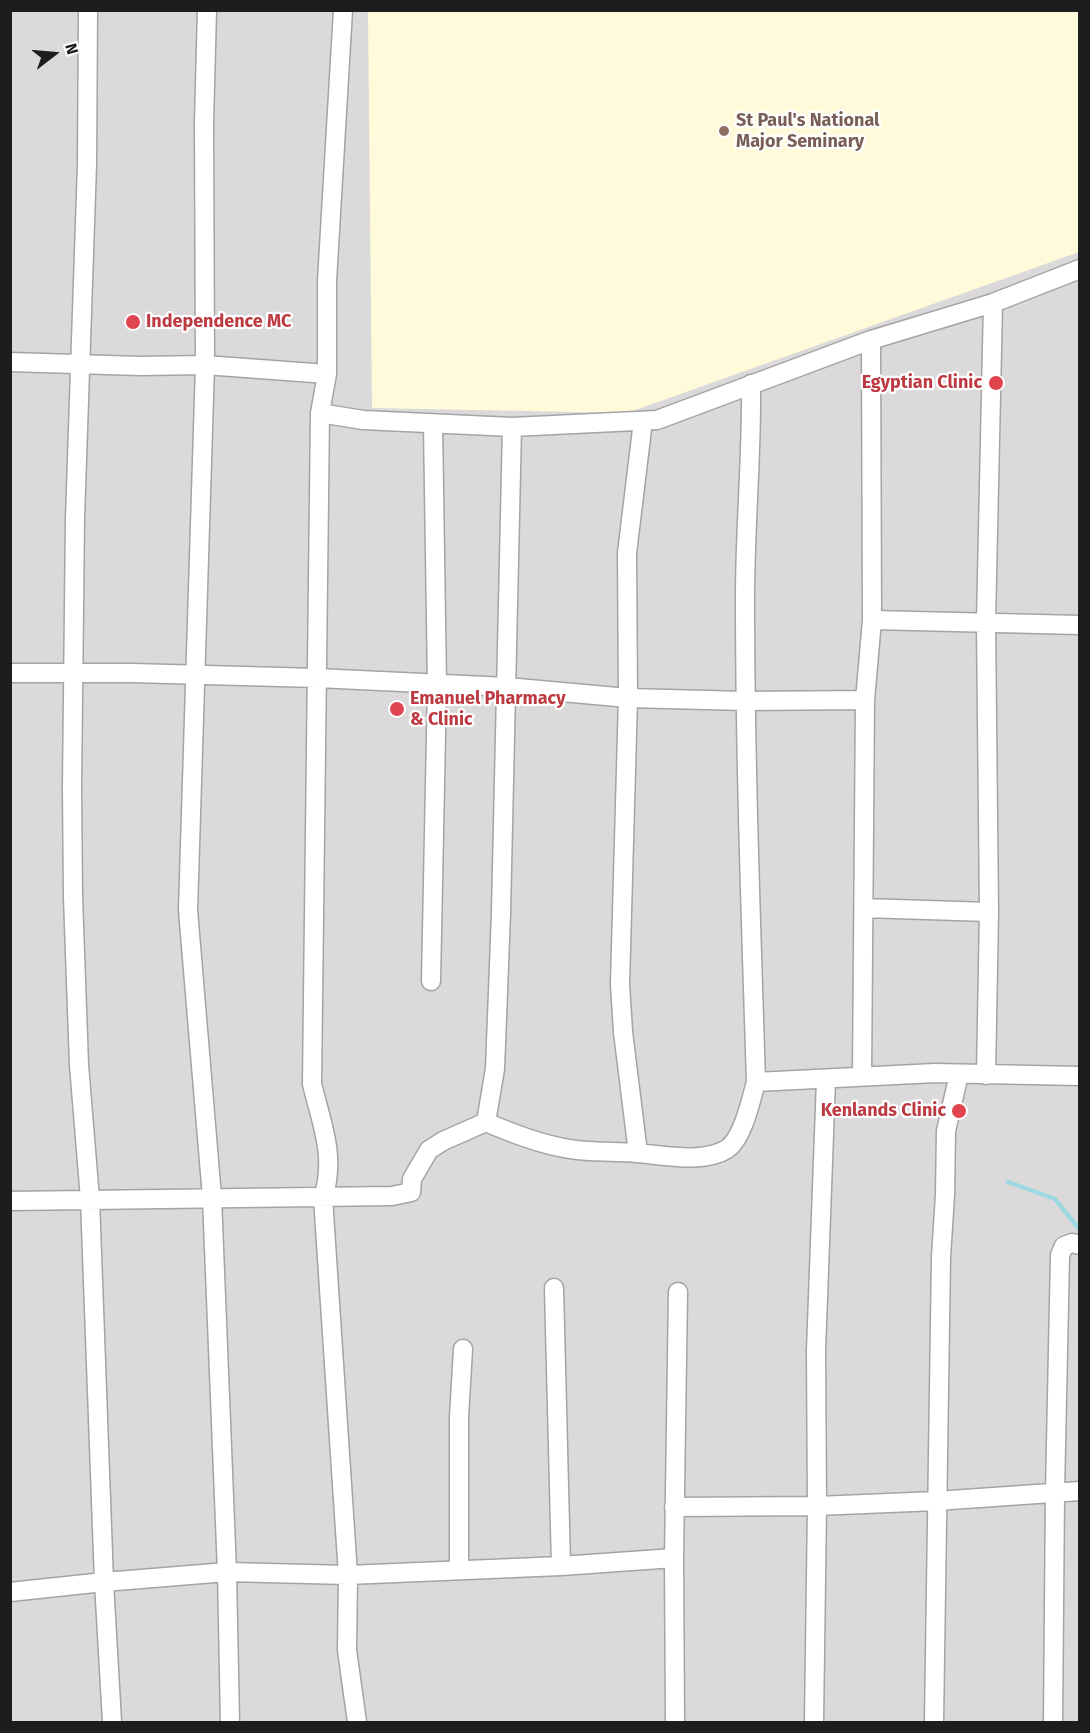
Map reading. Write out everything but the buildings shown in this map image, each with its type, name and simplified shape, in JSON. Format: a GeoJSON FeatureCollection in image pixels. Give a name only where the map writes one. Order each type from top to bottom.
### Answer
{"type":"FeatureCollection","features":[{"type":"Feature","properties":{"kind":"street"},"geometry":{"type":"LineString","coordinates":[[88,10],[82,364],[75,518],[72,787],[79,1065],[90,1199],[104,1582],[112,1722]]}},
{"type":"Feature","properties":{"kind":"street"},"geometry":{"type":"LineString","coordinates":[[207,10],[204,123],[205,365],[188,910],[212,1197],[227,1572],[230,1722]]}},
{"type":"Feature","properties":{"kind":"street"},"geometry":{"type":"LineString","coordinates":[[343,10],[327,281],[327,374],[320,413],[312,1084],[328,1145],[329,1180],[323,1198],[348,1575],[347,1650],[357,1722]]}},
{"type":"Feature","properties":{"kind":"street"},"geometry":{"type":"LineString","coordinates":[[320,413],[363,420],[512,427],[657,420],[871,340],[993,303],[1080,268]]}},
{"type":"Feature","properties":{"kind":"street"},"geometry":{"type":"LineString","coordinates":[[986,1075],[989,912],[986,622],[993,303]]}},
{"type":"Feature","properties":{"kind":"street"},"geometry":{"type":"LineString","coordinates":[[862,1076],[866,700],[872,620],[871,340]]}},
{"type":"Feature","properties":{"kind":"street"},"geometry":{"type":"LineString","coordinates":[[10,362],[205,365],[327,374]]}},
{"type":"Feature","properties":{"kind":"street"},"geometry":{"type":"LineString","coordinates":[[10,1201],[392,1196],[411,1192],[412,1179],[429,1150],[486,1122],[523,1138],[564,1149],[639,1153],[667,1157],[702,1156],[726,1149],[734,1141],[747,1114],[756,1082],[745,701],[745,588],[752,443],[751,384]]}},
{"type":"Feature","properties":{"kind":"street"},"geometry":{"type":"LineString","coordinates":[[639,1153],[623,1032],[620,984],[628,699],[627,553],[643,421]]}},
{"type":"Feature","properties":{"kind":"street"},"geometry":{"type":"LineString","coordinates":[[431,981],[437,685],[433,424]]}},
{"type":"Feature","properties":{"kind":"street"},"geometry":{"type":"LineString","coordinates":[[486,1122],[495,1069],[507,687],[512,427]]}},
{"type":"Feature","properties":{"kind":"street"},"geometry":{"type":"LineString","coordinates":[[872,620],[1080,625]]}},
{"type":"Feature","properties":{"kind":"street"},"geometry":{"type":"LineString","coordinates":[[10,673],[132,673],[317,678],[507,687],[628,699],[866,700]]}},
{"type":"Feature","properties":{"kind":"street"},"geometry":{"type":"LineString","coordinates":[[864,908],[989,912]]}},
{"type":"Feature","properties":{"kind":"street"},"geometry":{"type":"LineString","coordinates":[[756,1082],[826,1080],[862,1076],[959,1074],[1080,1076]]}},
{"type":"Feature","properties":{"kind":"street"},"geometry":{"type":"LineString","coordinates":[[934,1722],[940,1268],[945,1195],[946,1131],[959,1074]]}},
{"type":"Feature","properties":{"kind":"street"},"geometry":{"type":"LineString","coordinates":[[814,1722],[817,1506],[816,1352],[826,1080]]}},
{"type":"Feature","properties":{"kind":"street"},"geometry":{"type":"LineString","coordinates":[[1053,1722],[1060,1255],[1064,1246],[1072,1243],[1080,1245]]}},
{"type":"Feature","properties":{"kind":"street"},"geometry":{"type":"LineString","coordinates":[[554,1288],[561,1566]]}},
{"type":"Feature","properties":{"kind":"street"},"geometry":{"type":"LineString","coordinates":[[675,1722],[674,1507],[678,1292]]}},
{"type":"Feature","properties":{"kind":"street"},"geometry":{"type":"LineString","coordinates":[[459,1569],[459,1417],[463,1349]]}},
{"type":"Feature","properties":{"kind":"street"},"geometry":{"type":"LineString","coordinates":[[674,1507],[817,1506],[1080,1491]]}},
{"type":"Feature","properties":{"kind":"street"},"geometry":{"type":"LineString","coordinates":[[10,1592],[227,1572],[348,1575],[561,1566],[674,1558]]}},
{"type":"Feature","properties":{"kind":"shaded area"},"geometry":{"type":"Polygon","coordinates":[[[11,11],[1079,11],[1079,1722],[11,1722],[11,11]]]}},
{"type":"Feature","properties":{"kind":"shaded area","name":"St Paul's National Major Seminary"},"geometry":{"type":"Polygon","coordinates":[[[368,11],[1079,11],[1079,252],[627,413],[372,408],[368,11]]]}},
{"type":"Feature","properties":{"kind":"waterway"},"geometry":{"type":"LineString","coordinates":[[1008,1182],[1055,1199],[1080,1230]]}},
{"type":"Feature","properties":{"kind":"place","name":"St Paul's National Major Seminary"},"geometry":{"type":"Point","coordinates":[724,131]}},
{"type":"Feature","properties":{"kind":"place","name":"Independence MC"},"geometry":{"type":"Point","coordinates":[133,322]}},
{"type":"Feature","properties":{"kind":"place","name":"Egyptian Clinic"},"geometry":{"type":"Point","coordinates":[996,383]}},
{"type":"Feature","properties":{"kind":"place","name":"Emanuel Pharmacy & Clinic"},"geometry":{"type":"Point","coordinates":[397,709]}},
{"type":"Feature","properties":{"kind":"place","name":"Kenlands Clinic"},"geometry":{"type":"Point","coordinates":[959,1111]}}]}
